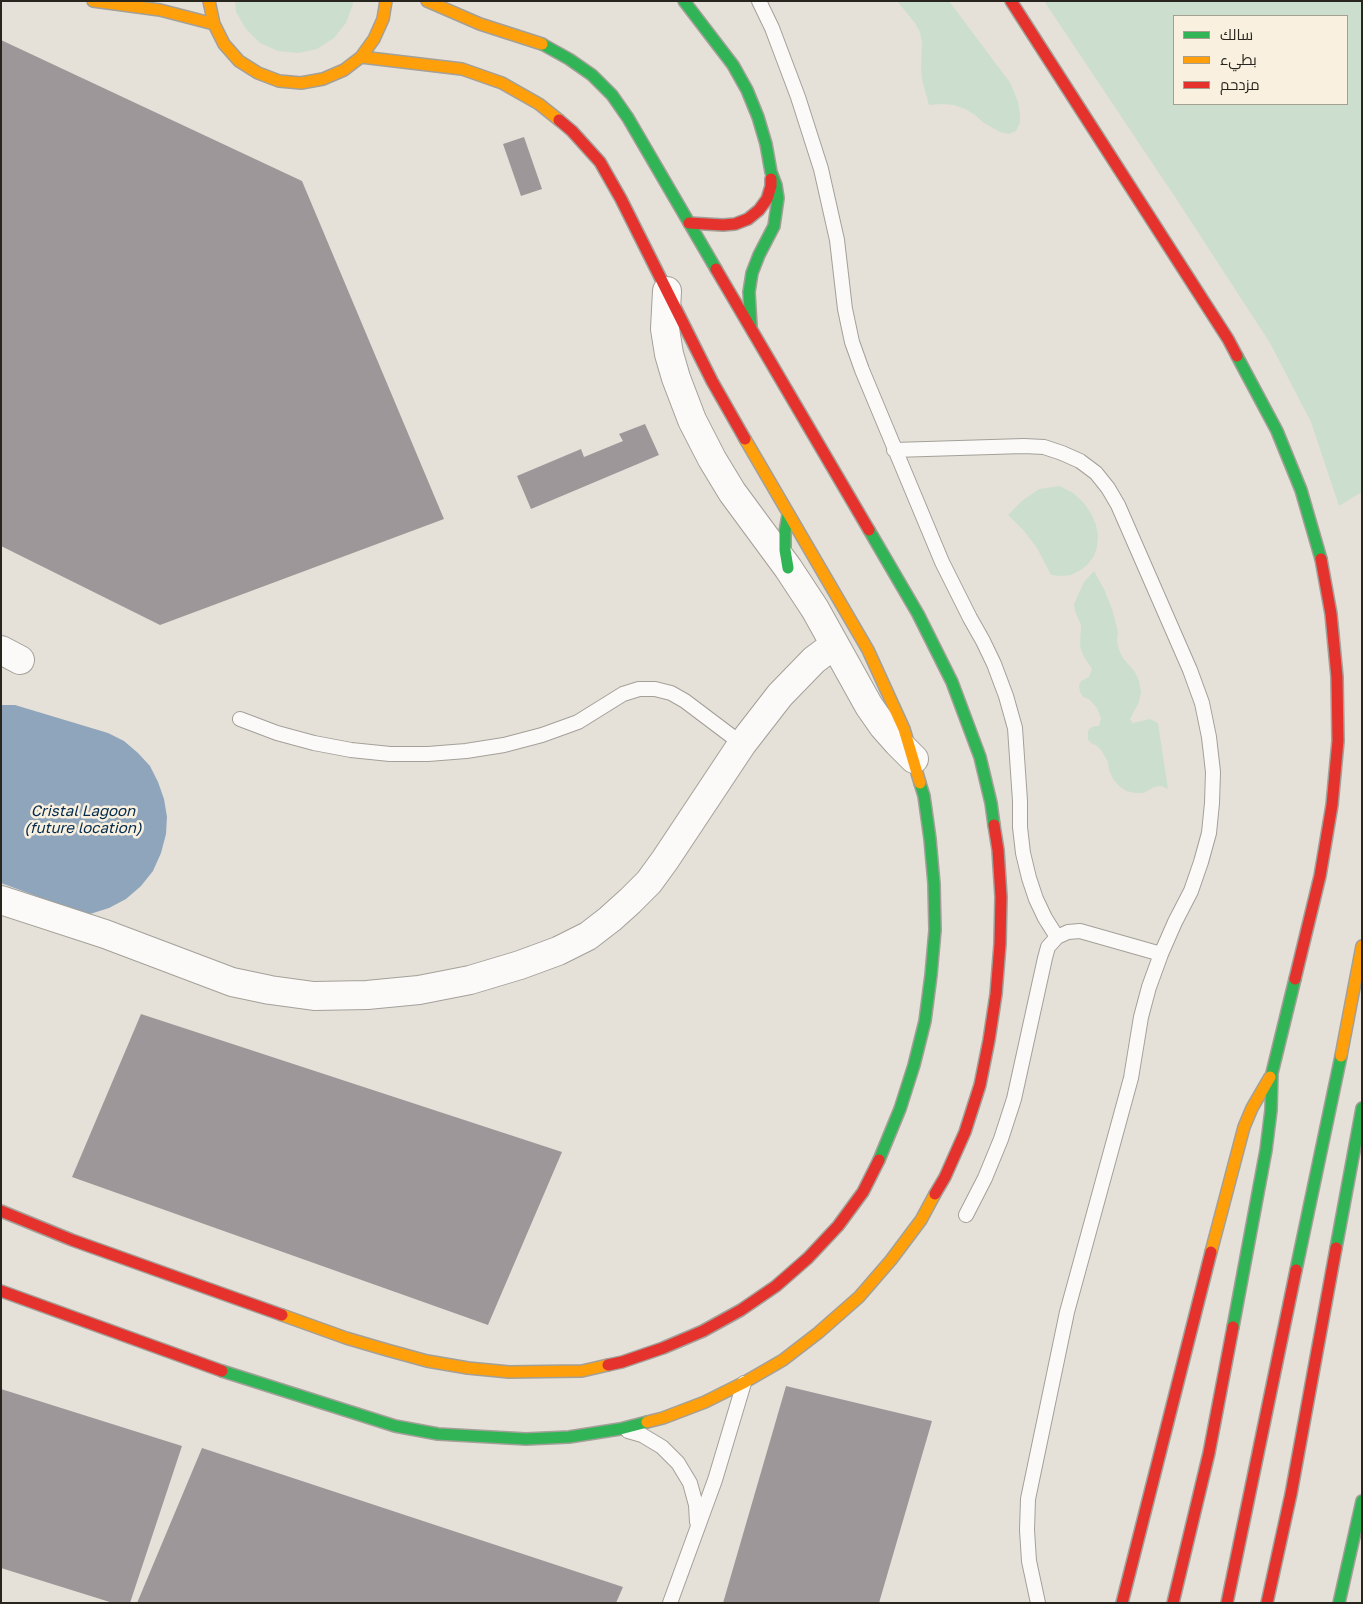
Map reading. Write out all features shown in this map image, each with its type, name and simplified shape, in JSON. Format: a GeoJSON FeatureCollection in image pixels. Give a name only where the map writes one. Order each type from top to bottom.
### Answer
{"type":"FeatureCollection","features":[{"type":"Feature","properties":{"kind":"main road"},"geometry":{"type":"LineString","coordinates":[[92,1],[160,10],[214,24]]}},
{"type":"Feature","properties":{"kind":"main road"},"geometry":{"type":"LineString","coordinates":[[209,1],[214,24],[224,44],[239,61],[258,73],[279,81],[301,83],[323,79],[344,70],[361,57],[374,39],[383,19],[386,1]]}},
{"type":"Feature","properties":{"kind":"main road"},"geometry":{"type":"LineString","coordinates":[[1,1291],[206,1366],[395,1426],[438,1434],[526,1439],[569,1437],[620,1429],[671,1415],[705,1402],[783,1360],[818,1333],[859,1297],[891,1260],[921,1220],[945,1177],[965,1132],[980,1085],[990,1040],[1000,944],[1000,897],[998,850],[991,803],[980,757],[952,682],[918,614],[628,118],[612,95],[592,75],[544,45],[480,24],[427,1]]}},
{"type":"Feature","properties":{"kind":"main road"},"geometry":{"type":"LineString","coordinates":[[684,1],[733,65],[747,90],[758,116],[776,185],[778,198],[774,226],[752,273],[749,311],[752,330]]}},
{"type":"Feature","properties":{"kind":"main road"},"geometry":{"type":"LineString","coordinates":[[1011,1],[1228,339],[1277,430],[1301,490],[1319,551],[1331,614],[1337,677],[1338,741],[1332,804],[1320,876],[1272,1073],[1271,1110],[1266,1150],[1253,1222],[1209,1453],[1173,1603]]}},
{"type":"Feature","properties":{"kind":"main road"},"geometry":{"type":"LineString","coordinates":[[1,1211],[72,1240],[346,1338],[427,1361],[509,1372],[582,1370],[622,1362],[655,1351],[703,1331],[741,1310],[776,1286],[808,1258],[838,1226],[863,1192],[883,1151],[914,1065],[925,1021],[931,975],[935,930],[934,884],[924,796],[904,729],[888,689],[868,650],[712,381],[621,199],[600,162],[572,131],[539,104],[502,83],[462,69],[361,57]]}},
{"type":"Feature","properties":{"kind":"main road"},"geometry":{"type":"LineString","coordinates":[[689,222],[724,225],[735,224],[748,219],[759,210],[767,199],[771,186],[772,172]]}},
{"type":"Feature","properties":{"kind":"main road"},"geometry":{"type":"LineString","coordinates":[[788,515],[785,541],[788,568]]}},
{"type":"Feature","properties":{"kind":"main road"},"geometry":{"type":"LineString","coordinates":[[1227,1603],[1362,946]]}},
{"type":"Feature","properties":{"kind":"main road"},"geometry":{"type":"LineString","coordinates":[[1122,1603],[1238,1146],[1252,1108],[1272,1073]]}},
{"type":"Feature","properties":{"kind":"main road"},"geometry":{"type":"LineString","coordinates":[[1267,1603],[1291,1494],[1362,1108]]}},
{"type":"Feature","properties":{"kind":"main road"},"geometry":{"type":"LineString","coordinates":[[1339,1603],[1362,1501]]}},
{"type":"Feature","properties":{"kind":"street"},"geometry":{"type":"LineString","coordinates":[[667,291],[665,329],[669,354],[692,420],[712,459],[732,492],[788,568],[815,609],[882,726],[914,759]]}},
{"type":"Feature","properties":{"kind":"street"},"geometry":{"type":"LineString","coordinates":[[1,900],[113,937],[232,982],[314,996],[367,996],[419,990],[470,980],[520,965],[558,951],[588,936],[610,919],[649,882],[742,744],[780,695],[796,676],[834,644]]}},
{"type":"Feature","properties":{"kind":"lane"},"geometry":{"type":"LineString","coordinates":[[759,1],[772,28],[798,97],[821,169],[837,240],[845,309],[852,342],[894,450],[942,562],[986,649],[1006,696],[1014,728],[1023,853],[1036,899],[1057,937]]}},
{"type":"Feature","properties":{"kind":"lane"},"geometry":{"type":"LineString","coordinates":[[894,450],[1044,447],[1080,461],[1096,473],[1118,505],[1190,670],[1199,694],[1209,737],[1213,772],[1209,832],[1191,891],[1175,922],[1149,987],[1141,1017],[1130,1078],[1067,1312],[1028,1499],[1029,1561],[1038,1603]]}},
{"type":"Feature","properties":{"kind":"lane"},"geometry":{"type":"LineString","coordinates":[[240,720],[276,733],[314,743],[390,754],[428,754],[504,745],[542,735],[578,722],[623,694],[639,689],[655,689],[671,692],[742,744]]}},
{"type":"Feature","properties":{"kind":"lane"},"geometry":{"type":"LineString","coordinates":[[966,1215],[1001,1139],[1014,1099],[1044,958],[1048,947],[1057,937],[1068,932],[1080,931],[1161,954]]}},
{"type":"Feature","properties":{"kind":"lane"},"geometry":{"type":"LineString","coordinates":[[670,1603],[715,1480],[745,1382]]}},
{"type":"Feature","properties":{"kind":"lane"},"geometry":{"type":"LineString","coordinates":[[620,1429],[642,1435],[662,1447],[678,1463],[690,1483],[696,1505],[697,1528]]}},
{"type":"Feature","properties":{"kind":"green space"},"geometry":{"type":"Polygon","coordinates":[[[235,1],[353,1],[353,4],[346,23],[334,38],[317,49],[298,53],[278,51],[260,43],[246,29],[236,12],[235,1]]]}},
{"type":"Feature","properties":{"kind":"green space"},"geometry":{"type":"Polygon","coordinates":[[[897,1],[949,1],[1011,84],[1018,102],[1020,114],[1020,123],[1016,131],[1009,134],[1000,132],[965,109],[954,105],[929,105],[922,80],[922,43],[920,32],[897,1]]]}},
{"type":"Feature","properties":{"kind":"green space"},"geometry":{"type":"Polygon","coordinates":[[[1044,1],[1362,1],[1362,492],[1339,506],[1311,422],[1270,343],[1044,1]]]}},
{"type":"Feature","properties":{"kind":"green space"},"geometry":{"type":"Polygon","coordinates":[[[1060,486],[1073,493],[1084,503],[1092,515],[1098,536],[1094,556],[1088,564],[1071,575],[1061,576],[1051,575],[1037,548],[1008,515],[1023,500],[1039,489],[1060,486]]]}},
{"type":"Feature","properties":{"kind":"green space"},"geometry":{"type":"Polygon","coordinates":[[[1094,571],[1112,609],[1118,632],[1119,650],[1135,672],[1139,681],[1141,692],[1139,702],[1130,719],[1133,723],[1150,719],[1158,723],[1168,789],[1161,786],[1154,787],[1144,793],[1126,791],[1113,779],[1108,762],[1101,750],[1088,740],[1088,731],[1090,728],[1099,726],[1101,719],[1097,708],[1089,699],[1083,697],[1080,692],[1079,686],[1081,681],[1089,677],[1092,669],[1080,647],[1081,625],[1074,604],[1084,582],[1094,571]]]}},
{"type":"Feature","properties":{"kind":"water","name":"Cristal Lagoon (future location)"},"geometry":{"type":"Polygon","coordinates":[[[1,705],[15,705],[108,733],[124,741],[150,766],[164,799],[167,817],[166,834],[161,853],[153,871],[141,886],[126,899],[109,908],[90,914],[1,883],[1,705]]]}},
{"type":"Feature","properties":{"kind":"building"},"geometry":{"type":"Polygon","coordinates":[[[1,40],[302,181],[444,519],[160,625],[1,546],[1,40]]]}},
{"type":"Feature","properties":{"kind":"building"},"geometry":{"type":"Polygon","coordinates":[[[524,137],[542,189],[521,196],[503,144],[524,137]]]}},
{"type":"Feature","properties":{"kind":"building"},"geometry":{"type":"Polygon","coordinates":[[[645,424],[659,455],[531,509],[517,476],[581,449],[584,457],[623,441],[619,434],[645,424]]]}},
{"type":"Feature","properties":{"kind":"building"},"geometry":{"type":"Polygon","coordinates":[[[141,1014],[562,1152],[488,1325],[72,1177],[141,1014]]]}},
{"type":"Feature","properties":{"kind":"building"},"geometry":{"type":"Polygon","coordinates":[[[786,1386],[932,1421],[879,1603],[723,1603],[786,1386]]]}},
{"type":"Feature","properties":{"kind":"building"},"geometry":{"type":"Polygon","coordinates":[[[1,1389],[182,1446],[130,1603],[113,1603],[1,1568],[1,1389]]]}},
{"type":"Feature","properties":{"kind":"building"},"geometry":{"type":"Polygon","coordinates":[[[202,1448],[623,1587],[616,1603],[137,1603],[202,1448]]]}},
{"type":"Feature","properties":{"kind":"traffic: fast"},"geometry":{"type":"LineString","coordinates":[[684,1],[733,65],[747,90],[758,117],[766,144],[771,172],[776,185],[778,198],[774,226],[752,273],[749,292],[751,326]]}},
{"type":"Feature","properties":{"kind":"traffic: fast"},"geometry":{"type":"LineString","coordinates":[[542,44],[592,75],[612,95],[628,118],[716,269]]}},
{"type":"Feature","properties":{"kind":"traffic: fast"},"geometry":{"type":"LineString","coordinates":[[1237,356],[1277,431],[1301,490],[1321,559]]}},
{"type":"Feature","properties":{"kind":"traffic: fast"},"geometry":{"type":"LineString","coordinates":[[788,515],[785,532],[788,568]]}},
{"type":"Feature","properties":{"kind":"traffic: fast"},"geometry":{"type":"LineString","coordinates":[[869,530],[918,614],[952,682],[980,757],[994,825]]}},
{"type":"Feature","properties":{"kind":"traffic: fast"},"geometry":{"type":"LineString","coordinates":[[879,1160],[900,1109],[914,1065],[925,1021],[931,975],[935,930],[934,884],[930,839],[924,796],[920,783]]}},
{"type":"Feature","properties":{"kind":"traffic: fast"},"geometry":{"type":"LineString","coordinates":[[1233,1327],[1266,1150],[1271,1110],[1272,1073],[1295,979]]}},
{"type":"Feature","properties":{"kind":"traffic: fast"},"geometry":{"type":"LineString","coordinates":[[1296,1270],[1341,1056]]}},
{"type":"Feature","properties":{"kind":"traffic: fast"},"geometry":{"type":"LineString","coordinates":[[1336,1248],[1362,1108]]}},
{"type":"Feature","properties":{"kind":"traffic: fast"},"geometry":{"type":"LineString","coordinates":[[222,1371],[395,1426],[438,1434],[526,1439],[569,1437],[620,1429],[647,1422]]}},
{"type":"Feature","properties":{"kind":"traffic: fast"},"geometry":{"type":"LineString","coordinates":[[1339,1603],[1362,1501]]}},
{"type":"Feature","properties":{"kind":"traffic: slow"},"geometry":{"type":"LineString","coordinates":[[93,1],[160,10],[214,24]]}},
{"type":"Feature","properties":{"kind":"traffic: slow"},"geometry":{"type":"LineString","coordinates":[[209,1],[214,24],[224,44],[239,61],[258,73],[279,81],[301,83],[323,79],[344,70],[361,57],[374,39],[383,19],[386,1]]}},
{"type":"Feature","properties":{"kind":"traffic: slow"},"geometry":{"type":"LineString","coordinates":[[427,1],[480,24],[542,44]]}},
{"type":"Feature","properties":{"kind":"traffic: slow"},"geometry":{"type":"LineString","coordinates":[[361,57],[462,69],[502,83],[539,104],[559,120]]}},
{"type":"Feature","properties":{"kind":"traffic: slow"},"geometry":{"type":"LineString","coordinates":[[745,439],[868,650],[904,729],[920,783]]}},
{"type":"Feature","properties":{"kind":"traffic: slow"},"geometry":{"type":"LineString","coordinates":[[1341,1056],[1362,946]]}},
{"type":"Feature","properties":{"kind":"traffic: slow"},"geometry":{"type":"LineString","coordinates":[[1211,1252],[1244,1127],[1252,1108],[1270,1077]]}},
{"type":"Feature","properties":{"kind":"traffic: slow"},"geometry":{"type":"LineString","coordinates":[[647,1422],[705,1402],[745,1382],[783,1360],[818,1333],[859,1297],[891,1260],[921,1220],[935,1194]]}},
{"type":"Feature","properties":{"kind":"traffic: slow"},"geometry":{"type":"LineString","coordinates":[[282,1315],[346,1338],[387,1350],[427,1361],[468,1368],[509,1372],[582,1371],[608,1365]]}},
{"type":"Feature","properties":{"kind":"traffic: jam"},"geometry":{"type":"LineString","coordinates":[[1011,1],[1228,339],[1237,356]]}},
{"type":"Feature","properties":{"kind":"traffic: jam"},"geometry":{"type":"LineString","coordinates":[[559,120],[572,131],[600,162],[621,199],[712,381],[745,439]]}},
{"type":"Feature","properties":{"kind":"traffic: jam"},"geometry":{"type":"LineString","coordinates":[[689,223],[723,225],[735,224],[748,219],[759,210],[767,199],[771,179]]}},
{"type":"Feature","properties":{"kind":"traffic: jam"},"geometry":{"type":"LineString","coordinates":[[716,269],[869,530]]}},
{"type":"Feature","properties":{"kind":"traffic: jam"},"geometry":{"type":"LineString","coordinates":[[1295,979],[1320,876],[1332,805],[1338,741],[1337,677],[1331,614],[1321,559]]}},
{"type":"Feature","properties":{"kind":"traffic: jam"},"geometry":{"type":"LineString","coordinates":[[935,1194],[945,1177],[965,1132],[980,1085],[989,1040],[996,994],[1000,944],[1001,897],[998,850],[994,825]]}},
{"type":"Feature","properties":{"kind":"traffic: jam"},"geometry":{"type":"LineString","coordinates":[[608,1365],[663,1348],[703,1331],[741,1310],[776,1286],[808,1258],[838,1226],[863,1192],[879,1160]]}},
{"type":"Feature","properties":{"kind":"traffic: jam"},"geometry":{"type":"LineString","coordinates":[[1,1211],[72,1240],[282,1315]]}},
{"type":"Feature","properties":{"kind":"traffic: jam"},"geometry":{"type":"LineString","coordinates":[[1267,1603],[1291,1494],[1336,1248]]}},
{"type":"Feature","properties":{"kind":"traffic: jam"},"geometry":{"type":"LineString","coordinates":[[1122,1603],[1211,1252]]}},
{"type":"Feature","properties":{"kind":"traffic: jam"},"geometry":{"type":"LineString","coordinates":[[1227,1603],[1296,1270]]}},
{"type":"Feature","properties":{"kind":"traffic: jam"},"geometry":{"type":"LineString","coordinates":[[1,1291],[222,1371]]}},
{"type":"Feature","properties":{"kind":"traffic: jam"},"geometry":{"type":"LineString","coordinates":[[1173,1603],[1209,1453],[1233,1327]]}}]}
